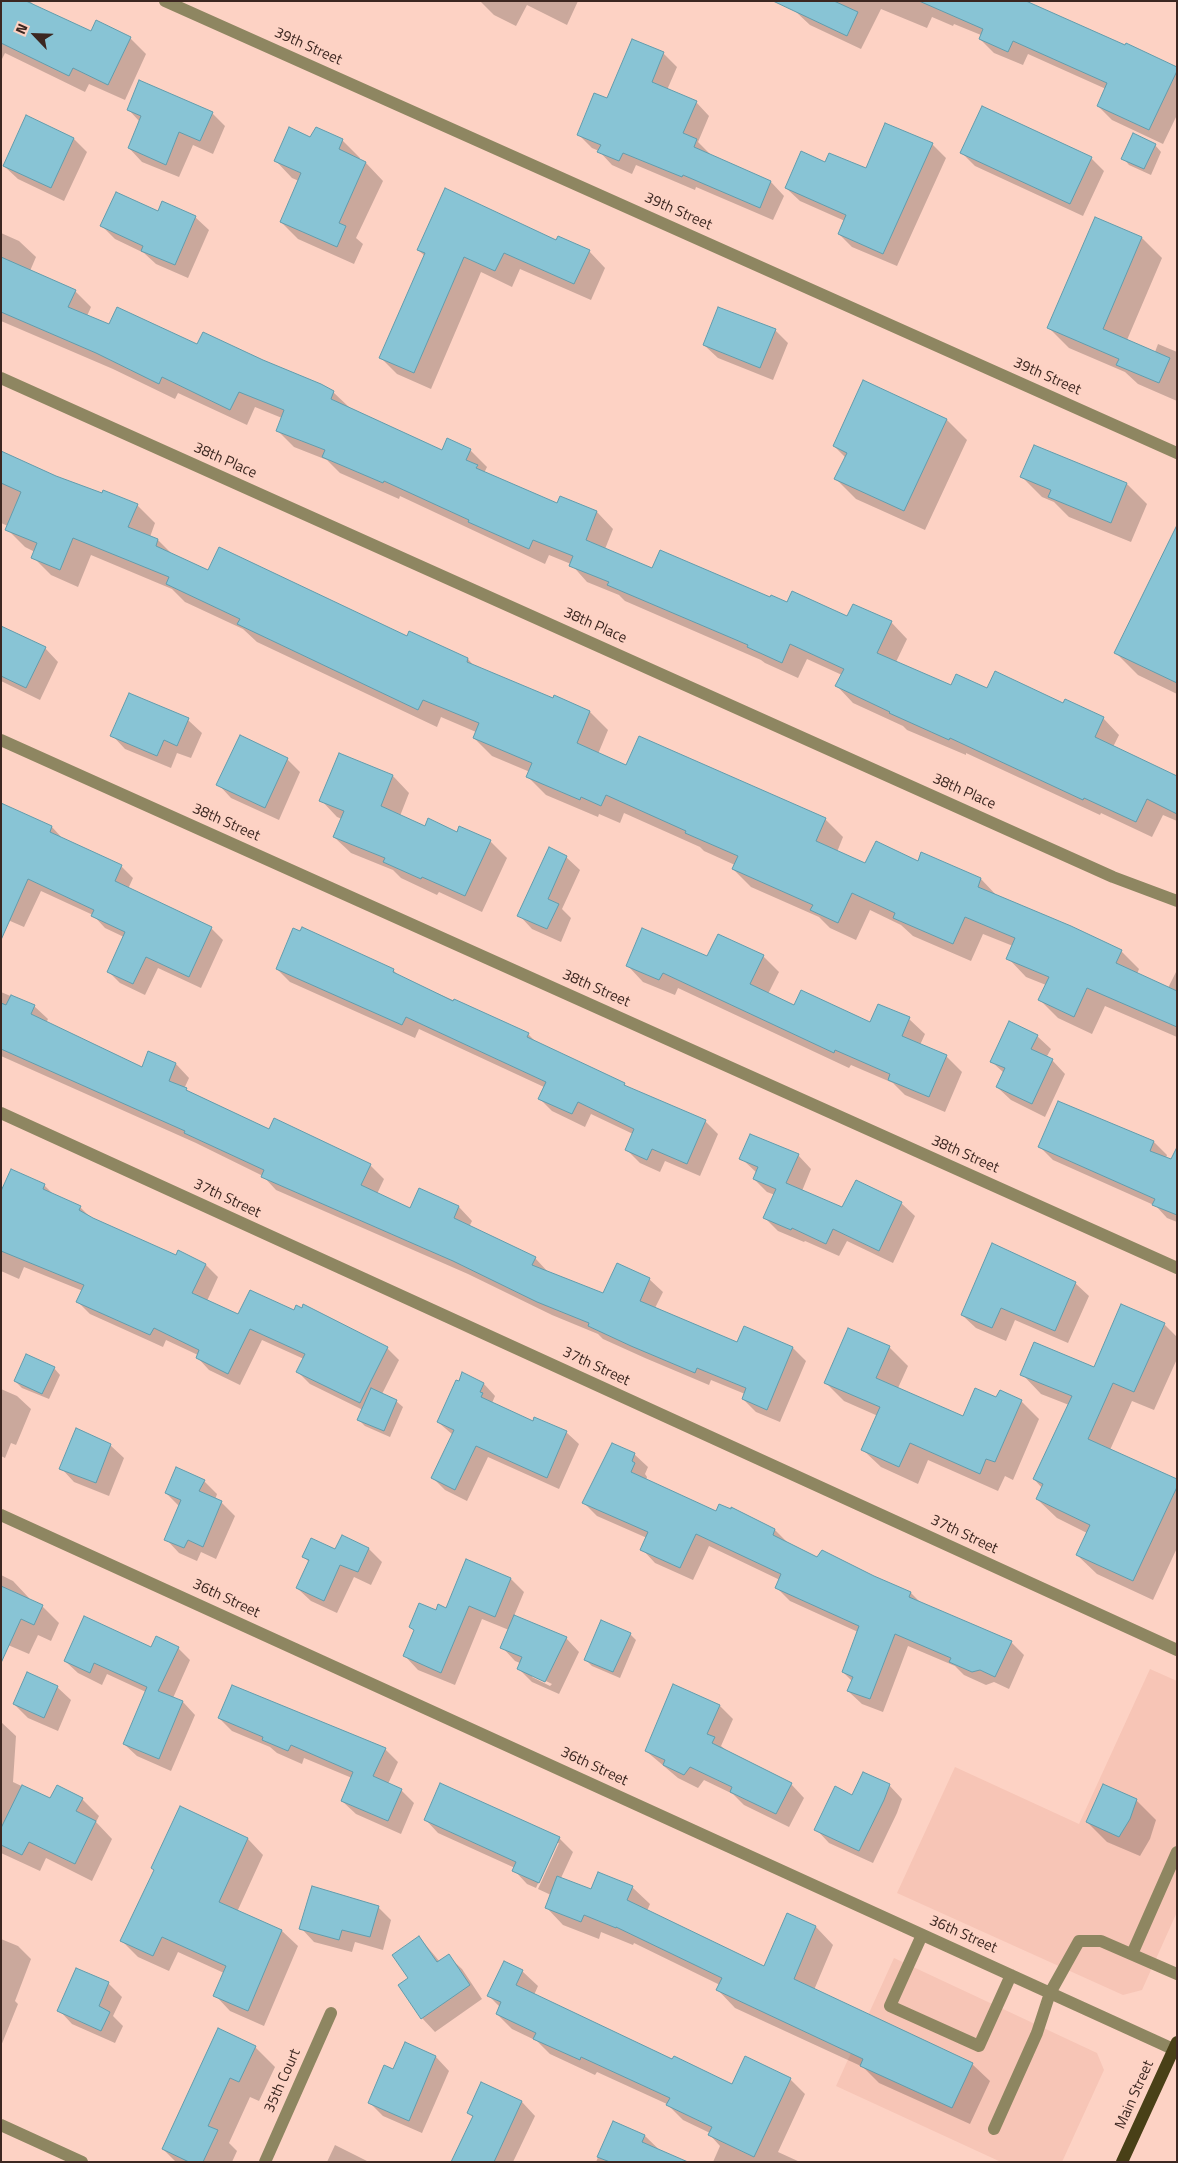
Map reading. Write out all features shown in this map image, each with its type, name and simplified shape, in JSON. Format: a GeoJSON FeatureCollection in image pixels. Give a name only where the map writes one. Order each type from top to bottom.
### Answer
{"type":"FeatureCollection","features":[{"type":"Feature","properties":{"kind":"main road","name":"Main Street"},"geometry":{"type":"LineString","coordinates":[[1122,2162],[1175,2046]]}},
{"type":"Feature","properties":{"kind":"street","name":"39th Street"},"geometry":{"type":"LineString","coordinates":[[165,1],[1177,453]]}},
{"type":"Feature","properties":{"kind":"street","name":"38th Place"},"geometry":{"type":"LineString","coordinates":[[1,378],[1104,873],[1177,901]]}},
{"type":"Feature","properties":{"kind":"street","name":"38th Street"},"geometry":{"type":"LineString","coordinates":[[1,740],[1177,1268]]}},
{"type":"Feature","properties":{"kind":"street","name":"37th Street"},"geometry":{"type":"LineString","coordinates":[[1,1113],[1177,1650]]}},
{"type":"Feature","properties":{"kind":"street","name":"36th Street"},"geometry":{"type":"LineString","coordinates":[[1,1515],[1050,1993],[1175,2046]]}},
{"type":"Feature","properties":{"kind":"street"},"geometry":{"type":"LineString","coordinates":[[1132,1954],[1177,1852]]}},
{"type":"Feature","properties":{"kind":"street"},"geometry":{"type":"LineString","coordinates":[[922,1935],[890,2006],[952,2034],[979,2046],[1011,1975]]}},
{"type":"Feature","properties":{"kind":"street"},"geometry":{"type":"LineString","coordinates":[[994,2129],[1037,2032],[1050,1993],[1079,1941],[1101,1941],[1177,1974]]}},
{"type":"Feature","properties":{"kind":"street","name":"35th Court"},"geometry":{"type":"LineString","coordinates":[[265,2162],[331,2013]]}},
{"type":"Feature","properties":{"kind":"street"},"geometry":{"type":"LineString","coordinates":[[1,2125],[82,2162]]}},
{"type":"Feature","properties":{"kind":"shaded area"},"geometry":{"type":"Polygon","coordinates":[[[1150,1669],[1177,1681],[1177,1912],[1142,1990],[1123,1995],[897,1893],[955,1767],[1079,1824],[1150,1669]]]}},
{"type":"Feature","properties":{"kind":"shaded area"},"geometry":{"type":"Polygon","coordinates":[[[894,1958],[1097,2053],[1104,2070],[1062,2162],[1001,2162],[836,2086],[894,1958]]]}},
{"type":"Feature","properties":{"kind":"building"},"geometry":{"type":"Polygon","coordinates":[[[1,1],[26,1],[91,31],[96,20],[131,37],[108,85],[73,68],[69,76],[1,43],[1,1]]]}},
{"type":"Feature","properties":{"kind":"building"},"geometry":{"type":"Polygon","coordinates":[[[773,1],[834,1],[858,12],[847,36],[773,1]]]}},
{"type":"Feature","properties":{"kind":"building"},"geometry":{"type":"Polygon","coordinates":[[[919,1],[1026,1],[1125,45],[1126,43],[1177,67],[1177,71],[1149,130],[1097,106],[1107,83],[1013,41],[1008,52],[979,39],[983,29],[919,1]]]}},
{"type":"Feature","properties":{"kind":"building"},"geometry":{"type":"Polygon","coordinates":[[[632,39],[664,52],[652,82],[697,101],[683,133],[697,139],[694,147],[771,181],[760,208],[683,175],[682,177],[623,153],[619,161],[597,152],[601,145],[577,135],[594,93],[607,98],[632,39]]]}},
{"type":"Feature","properties":{"kind":"building"},"geometry":{"type":"Polygon","coordinates":[[[139,80],[213,112],[200,141],[179,132],[166,165],[128,148],[141,116],[127,110],[139,80]]]}},
{"type":"Feature","properties":{"kind":"building"},"geometry":{"type":"Polygon","coordinates":[[[982,106],[1092,157],[1070,204],[960,153],[982,106]]]}},
{"type":"Feature","properties":{"kind":"building"},"geometry":{"type":"Polygon","coordinates":[[[26,115],[74,138],[51,188],[3,166],[26,115]]]}},
{"type":"Feature","properties":{"kind":"building"},"geometry":{"type":"Polygon","coordinates":[[[885,123],[933,143],[883,254],[838,234],[846,215],[785,188],[801,151],[825,162],[829,153],[866,168],[885,123]]]}},
{"type":"Feature","properties":{"kind":"building"},"geometry":{"type":"Polygon","coordinates":[[[289,127],[310,137],[316,127],[343,139],[339,149],[366,162],[339,223],[346,226],[337,247],[280,222],[301,173],[274,161],[289,127]]]}},
{"type":"Feature","properties":{"kind":"building"},"geometry":{"type":"Polygon","coordinates":[[[1133,133],[1156,144],[1144,169],[1121,159],[1133,133]]]}},
{"type":"Feature","properties":{"kind":"building"},"geometry":{"type":"Polygon","coordinates":[[[445,188],[556,240],[558,236],[590,250],[574,284],[504,253],[495,271],[464,257],[414,373],[379,358],[425,253],[417,250],[445,188]]]}},
{"type":"Feature","properties":{"kind":"building"},"geometry":{"type":"Polygon","coordinates":[[[116,192],[158,211],[162,201],[196,216],[175,265],[141,251],[143,246],[100,226],[116,192]]]}},
{"type":"Feature","properties":{"kind":"building"},"geometry":{"type":"Polygon","coordinates":[[[1095,217],[1142,237],[1103,329],[1170,358],[1159,383],[1116,365],[1119,359],[1047,328],[1095,217]]]}},
{"type":"Feature","properties":{"kind":"building"},"geometry":{"type":"Polygon","coordinates":[[[1,257],[76,290],[68,307],[109,324],[117,307],[197,344],[203,332],[321,384],[334,391],[331,399],[442,450],[447,438],[471,449],[466,460],[478,465],[476,468],[557,503],[560,496],[597,511],[586,540],[652,568],[660,550],[770,597],[771,595],[787,602],[792,591],[847,616],[853,604],[892,621],[877,653],[951,685],[956,674],[987,688],[995,671],[1063,703],[1065,699],[1104,717],[1095,737],[1177,776],[1177,814],[1147,799],[1136,822],[1084,798],[1083,800],[950,738],[949,740],[889,713],[835,686],[844,669],[790,644],[782,663],[747,647],[748,645],[607,585],[609,582],[569,566],[573,556],[533,540],[529,549],[384,481],[383,483],[322,457],[325,450],[276,431],[284,410],[239,392],[230,410],[162,377],[159,384],[96,353],[1,312],[1,257]]]}},
{"type":"Feature","properties":{"kind":"building"},"geometry":{"type":"Polygon","coordinates":[[[718,307],[776,329],[760,368],[703,345],[718,307]]]}},
{"type":"Feature","properties":{"kind":"building"},"geometry":{"type":"Polygon","coordinates":[[[863,380],[947,419],[904,511],[834,479],[847,453],[833,446],[863,380]]]}},
{"type":"Feature","properties":{"kind":"building"},"geometry":{"type":"Polygon","coordinates":[[[1034,445],[1127,483],[1111,523],[1048,497],[1051,490],[1020,477],[1034,445]]]}},
{"type":"Feature","properties":{"kind":"building"},"geometry":{"type":"Polygon","coordinates":[[[1,451],[56,476],[102,493],[103,490],[138,504],[128,527],[158,539],[156,546],[208,570],[219,547],[407,636],[409,631],[468,658],[467,662],[553,698],[554,695],[590,711],[577,743],[626,765],[639,736],[826,818],[816,841],[865,863],[876,841],[918,861],[921,852],[981,878],[978,887],[1071,926],[1122,950],[1116,963],[1177,991],[1177,1027],[1087,988],[1074,1017],[1038,1000],[1049,977],[1006,959],[1015,938],[965,917],[953,944],[893,918],[895,913],[852,893],[838,923],[810,910],[813,905],[732,869],[738,856],[685,833],[686,831],[606,795],[601,806],[581,797],[580,800],[526,777],[532,763],[473,738],[479,723],[423,700],[418,710],[237,624],[240,619],[166,584],[169,577],[73,538],[60,570],[31,558],[37,543],[5,530],[21,492],[1,483],[1,451]]]}},
{"type":"Feature","properties":{"kind":"building"},"geometry":{"type":"Polygon","coordinates":[[[1177,525],[1177,683],[1114,653],[1177,525]]]}},
{"type":"Feature","properties":{"kind":"building"},"geometry":{"type":"Polygon","coordinates":[[[1,626],[46,647],[26,688],[1,676],[1,626]]]}},
{"type":"Feature","properties":{"kind":"building"},"geometry":{"type":"Polygon","coordinates":[[[129,693],[189,718],[177,746],[164,740],[157,756],[110,736],[129,693]]]}},
{"type":"Feature","properties":{"kind":"building"},"geometry":{"type":"Polygon","coordinates":[[[240,735],[288,758],[265,808],[216,785],[240,735]]]}},
{"type":"Feature","properties":{"kind":"building"},"geometry":{"type":"Polygon","coordinates":[[[339,753],[393,775],[381,806],[425,826],[428,818],[457,832],[459,826],[491,840],[465,896],[422,877],[421,879],[383,862],[385,858],[333,837],[344,811],[319,801],[339,753]]]}},
{"type":"Feature","properties":{"kind":"building"},"geometry":{"type":"Polygon","coordinates":[[[1,803],[52,826],[50,832],[122,865],[115,881],[212,927],[189,977],[146,957],[133,984],[107,972],[125,932],[91,916],[94,910],[28,879],[1,940],[1,803]]]}},
{"type":"Feature","properties":{"kind":"building"},"geometry":{"type":"Polygon","coordinates":[[[549,847],[567,856],[548,899],[559,904],[547,929],[517,916],[549,847]]]}},
{"type":"Feature","properties":{"kind":"building"},"geometry":{"type":"Polygon","coordinates":[[[302,927],[394,969],[393,972],[453,1001],[454,999],[529,1033],[527,1037],[625,1083],[624,1085],[706,1120],[687,1164],[652,1149],[647,1160],[625,1150],[634,1129],[578,1102],[572,1114],[538,1099],[546,1082],[406,1017],[402,1025],[276,969],[293,928],[300,931],[302,927]]]}},
{"type":"Feature","properties":{"kind":"building"},"geometry":{"type":"Polygon","coordinates":[[[642,928],[707,956],[718,934],[764,955],[750,984],[794,1005],[801,990],[870,1022],[878,1004],[910,1017],[902,1036],[947,1055],[929,1097],[888,1080],[890,1074],[835,1050],[834,1053],[663,973],[659,980],[626,966],[642,928]]]}},
{"type":"Feature","properties":{"kind":"building"},"geometry":{"type":"Polygon","coordinates":[[[11,995],[35,1005],[31,1014],[142,1067],[148,1051],[176,1063],[169,1081],[269,1129],[274,1118],[371,1164],[361,1185],[410,1208],[419,1188],[459,1206],[454,1218],[536,1257],[532,1265],[603,1293],[617,1263],[650,1278],[640,1301],[737,1342],[744,1326],[793,1347],[767,1410],[742,1399],[746,1388],[697,1368],[695,1373],[631,1346],[588,1326],[589,1323],[537,1302],[453,1261],[261,1177],[264,1170],[184,1133],[185,1131],[1,1049],[1,1003],[6,1005],[11,995]]]}},
{"type":"Feature","properties":{"kind":"building"},"geometry":{"type":"Polygon","coordinates":[[[1009,1021],[1038,1035],[1031,1049],[1053,1059],[1032,1104],[996,1087],[1005,1068],[990,1062],[1009,1021]]]}},
{"type":"Feature","properties":{"kind":"building"},"geometry":{"type":"Polygon","coordinates":[[[1058,1101],[1154,1141],[1150,1151],[1171,1159],[1177,1147],[1177,1215],[1152,1205],[1155,1199],[1038,1147],[1058,1101]]]}},
{"type":"Feature","properties":{"kind":"building"},"geometry":{"type":"Polygon","coordinates":[[[750,1134],[799,1154],[786,1183],[842,1207],[856,1180],[902,1202],[879,1251],[833,1229],[826,1244],[792,1228],[791,1230],[763,1218],[776,1189],[753,1179],[758,1167],[739,1159],[750,1134]]]}},
{"type":"Feature","properties":{"kind":"building"},"geometry":{"type":"Polygon","coordinates":[[[11,1169],[45,1184],[43,1189],[81,1206],[79,1210],[93,1218],[176,1255],[178,1250],[206,1264],[192,1293],[238,1314],[250,1290],[294,1310],[296,1305],[302,1308],[303,1304],[388,1347],[360,1403],[296,1372],[305,1354],[250,1329],[228,1374],[196,1358],[199,1350],[154,1328],[150,1335],[76,1302],[84,1285],[1,1251],[1,1191],[11,1169]]]}},
{"type":"Feature","properties":{"kind":"building"},"geometry":{"type":"Polygon","coordinates":[[[992,1243],[1076,1282],[1055,1331],[1001,1308],[992,1328],[961,1315],[992,1243]]]}},
{"type":"Feature","properties":{"kind":"building"},"geometry":{"type":"Polygon","coordinates":[[[1121,1304],[1165,1323],[1134,1392],[1113,1383],[1088,1439],[1177,1479],[1177,1487],[1133,1581],[1076,1555],[1090,1525],[1036,1499],[1043,1484],[1033,1479],[1072,1396],[1020,1375],[1034,1342],[1094,1367],[1121,1304]]]}},
{"type":"Feature","properties":{"kind":"building"},"geometry":{"type":"Polygon","coordinates":[[[848,1328],[890,1346],[876,1378],[963,1416],[975,1388],[996,1397],[1000,1390],[1022,1400],[995,1462],[986,1459],[980,1474],[910,1443],[899,1467],[861,1450],[880,1407],[824,1383],[848,1328]]]}},
{"type":"Feature","properties":{"kind":"building"},"geometry":{"type":"Polygon","coordinates":[[[26,1354],[55,1367],[42,1394],[14,1381],[26,1354]]]}},
{"type":"Feature","properties":{"kind":"building"},"geometry":{"type":"Polygon","coordinates":[[[462,1372],[484,1383],[480,1392],[483,1393],[481,1397],[533,1421],[534,1417],[567,1431],[547,1478],[476,1446],[455,1490],[431,1478],[454,1430],[437,1422],[456,1380],[459,1381],[462,1372]]]}},
{"type":"Feature","properties":{"kind":"building"},"geometry":{"type":"Polygon","coordinates":[[[371,1388],[397,1400],[384,1431],[357,1420],[371,1388]]]}},
{"type":"Feature","properties":{"kind":"building"},"geometry":{"type":"Polygon","coordinates":[[[76,1428],[111,1444],[96,1483],[59,1469],[76,1428]]]}},
{"type":"Feature","properties":{"kind":"building"},"geometry":{"type":"Polygon","coordinates":[[[612,1443],[635,1453],[632,1461],[635,1463],[631,1472],[716,1511],[719,1504],[731,1509],[731,1507],[775,1529],[773,1535],[817,1557],[822,1550],[911,1592],[909,1597],[1012,1641],[995,1677],[980,1670],[972,1672],[949,1662],[951,1658],[895,1634],[870,1699],[847,1691],[853,1677],[842,1672],[859,1626],[775,1588],[781,1574],[696,1534],[680,1568],[640,1550],[648,1532],[582,1503],[612,1443]]]}},
{"type":"Feature","properties":{"kind":"building"},"geometry":{"type":"Polygon","coordinates":[[[176,1467],[205,1480],[199,1491],[222,1501],[203,1547],[188,1540],[184,1548],[164,1540],[181,1500],[165,1493],[176,1467]]]}},
{"type":"Feature","properties":{"kind":"building"},"geometry":{"type":"Polygon","coordinates":[[[342,1535],[369,1548],[358,1572],[340,1565],[324,1601],[296,1588],[309,1560],[302,1557],[311,1538],[335,1549],[342,1535]]]}},
{"type":"Feature","properties":{"kind":"building"},"geometry":{"type":"Polygon","coordinates":[[[466,1559],[511,1578],[495,1617],[469,1606],[441,1673],[403,1656],[414,1630],[409,1627],[419,1603],[436,1610],[438,1604],[446,1608],[466,1559]]]}},
{"type":"Feature","properties":{"kind":"building"},"geometry":{"type":"Polygon","coordinates":[[[1,1586],[43,1605],[34,1625],[21,1619],[1,1663],[1,1586]]]}},
{"type":"Feature","properties":{"kind":"building"},"geometry":{"type":"Polygon","coordinates":[[[514,1615],[567,1637],[545,1682],[517,1669],[522,1657],[500,1648],[514,1615]]]}},
{"type":"Feature","properties":{"kind":"building"},"geometry":{"type":"Polygon","coordinates":[[[84,1616],[151,1647],[156,1636],[179,1647],[158,1691],[183,1701],[159,1759],[123,1744],[147,1687],[94,1663],[90,1673],[64,1661],[84,1616]]]}},
{"type":"Feature","properties":{"kind":"building"},"geometry":{"type":"Polygon","coordinates":[[[601,1620],[631,1633],[613,1672],[584,1660],[601,1620]]]}},
{"type":"Feature","properties":{"kind":"building"},"geometry":{"type":"Polygon","coordinates":[[[27,1672],[58,1686],[44,1718],[13,1704],[27,1672]]]}},
{"type":"Feature","properties":{"kind":"building"},"geometry":{"type":"Polygon","coordinates":[[[673,1684],[720,1705],[707,1734],[715,1737],[712,1743],[792,1783],[776,1814],[730,1792],[732,1787],[690,1767],[684,1775],[663,1765],[665,1760],[645,1751],[673,1684]]]}},
{"type":"Feature","properties":{"kind":"building"},"geometry":{"type":"Polygon","coordinates":[[[232,1685],[386,1748],[373,1776],[402,1789],[388,1821],[341,1801],[353,1772],[291,1745],[288,1751],[262,1740],[263,1737],[218,1718],[232,1685]]]}},
{"type":"Feature","properties":{"kind":"building"},"geometry":{"type":"Polygon","coordinates":[[[863,1772],[890,1784],[859,1851],[814,1830],[835,1786],[852,1795],[863,1772]]]}},
{"type":"Feature","properties":{"kind":"building"},"geometry":{"type":"Polygon","coordinates":[[[440,1783],[560,1837],[539,1883],[512,1871],[516,1862],[424,1820],[440,1783]]]}},
{"type":"Feature","properties":{"kind":"building"},"geometry":{"type":"Polygon","coordinates":[[[1103,1784],[1137,1799],[1130,1819],[1119,1837],[1086,1822],[1103,1784]]]}},
{"type":"Feature","properties":{"kind":"building"},"geometry":{"type":"Polygon","coordinates":[[[22,1785],[50,1798],[57,1785],[83,1798],[76,1811],[96,1821],[75,1864],[29,1842],[22,1855],[1,1845],[1,1828],[22,1785]]]}},
{"type":"Feature","properties":{"kind":"building"},"geometry":{"type":"Polygon","coordinates":[[[180,1806],[248,1838],[219,1902],[282,1930],[248,2011],[213,1996],[226,1966],[162,1937],[153,1956],[120,1941],[154,1870],[151,1868],[180,1806]]]}},
{"type":"Feature","properties":{"kind":"building"},"geometry":{"type":"Polygon","coordinates":[[[598,1872],[633,1886],[627,1900],[764,1966],[787,1913],[816,1926],[794,1979],[973,2063],[952,2108],[860,2066],[863,2059],[716,1990],[722,1978],[616,1927],[584,1915],[581,1922],[545,1908],[557,1876],[591,1889],[598,1872]]]}},
{"type":"Feature","properties":{"kind":"building"},"geometry":{"type":"Polygon","coordinates":[[[312,1886],[379,1906],[370,1937],[342,1930],[339,1940],[299,1929],[312,1886]]]}},
{"type":"Feature","properties":{"kind":"building"},"geometry":{"type":"Polygon","coordinates":[[[419,1936],[437,1962],[449,1954],[470,1985],[421,2019],[398,1985],[408,1978],[392,1955],[419,1936]]]}},
{"type":"Feature","properties":{"kind":"building"},"geometry":{"type":"Polygon","coordinates":[[[504,1961],[523,1970],[516,1985],[672,2059],[674,2056],[732,2084],[745,2056],[791,2078],[754,2157],[708,2135],[712,2127],[666,2105],[670,2098],[581,2057],[580,2060],[533,2039],[536,2033],[496,2014],[501,2002],[487,1996],[504,1961]]]}},
{"type":"Feature","properties":{"kind":"building"},"geometry":{"type":"Polygon","coordinates":[[[76,1968],[109,1982],[99,2006],[110,2012],[101,2031],[57,2011],[76,1968]]]}},
{"type":"Feature","properties":{"kind":"building"},"geometry":{"type":"Polygon","coordinates":[[[218,2028],[256,2046],[239,2082],[230,2078],[208,2126],[218,2130],[203,2162],[189,2162],[162,2149],[218,2028]]]}},
{"type":"Feature","properties":{"kind":"building"},"geometry":{"type":"Polygon","coordinates":[[[405,2042],[436,2056],[409,2121],[368,2103],[384,2065],[393,2069],[405,2042]]]}},
{"type":"Feature","properties":{"kind":"building"},"geometry":{"type":"Polygon","coordinates":[[[481,2082],[522,2101],[494,2162],[451,2162],[473,2116],[467,2113],[481,2082]]]}},
{"type":"Feature","properties":{"kind":"building"},"geometry":{"type":"Polygon","coordinates":[[[613,2121],[645,2135],[642,2142],[688,2162],[610,2162],[597,2157],[613,2121]]]}}]}
